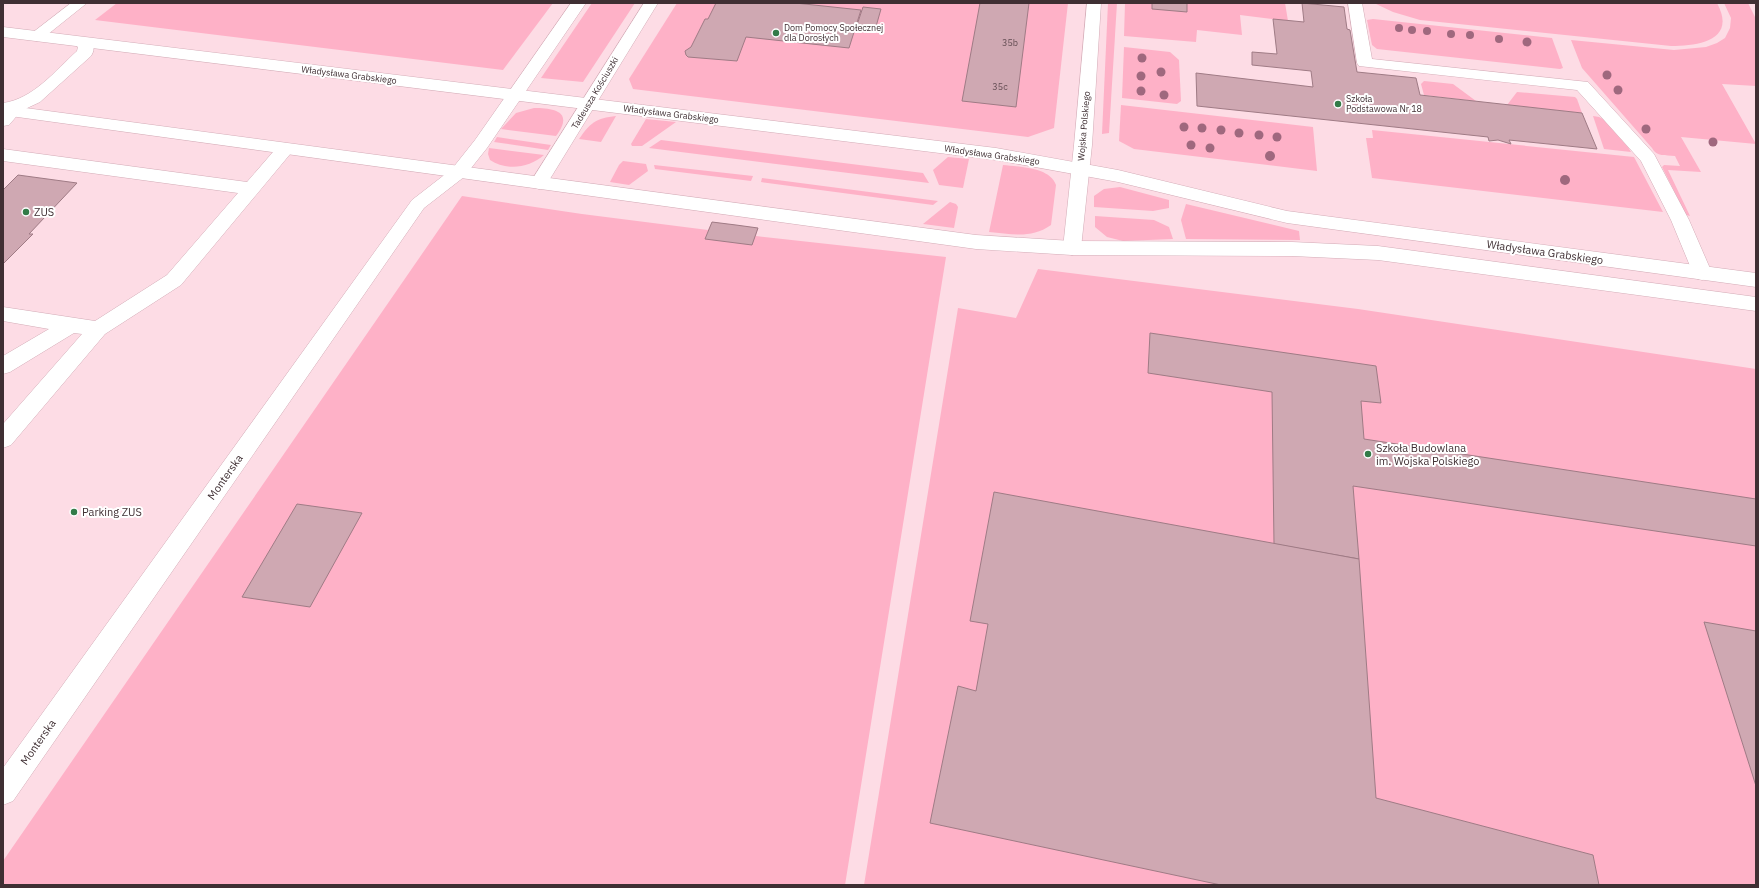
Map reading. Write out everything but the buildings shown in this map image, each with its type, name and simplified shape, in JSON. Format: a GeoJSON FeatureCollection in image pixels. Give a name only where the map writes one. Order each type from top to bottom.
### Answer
{"type":"FeatureCollection","features":[{"type":"Feature","properties":{"kind":"street"},"geometry":{"type":"LineString","coordinates":[[38,36],[80,3]]}},
{"type":"Feature","properties":{"kind":"street"},"geometry":{"type":"LineString","coordinates":[[458,173],[481,144],[580,3]]}},
{"type":"Feature","properties":{"kind":"street","name":"Tadeusza Kościuszki"},"geometry":{"type":"LineString","coordinates":[[539,183],[651,3]]}},
{"type":"Feature","properties":{"kind":"street","name":"Wojska Polskiego"},"geometry":{"type":"LineString","coordinates":[[1072,248],[1094,3]]}},
{"type":"Feature","properties":{"kind":"street"},"geometry":{"type":"LineString","coordinates":[[1354,3],[1366,63],[1582,86],[1648,158],[1680,220],[1702,273]]}},
{"type":"Feature","properties":{"kind":"street","name":"Władysława Grabskiego"},"geometry":{"type":"LineString","coordinates":[[3,32],[996,154],[1080,168],[1263,212],[1756,280]]}},
{"type":"Feature","properties":{"kind":"street"},"geometry":{"type":"LineString","coordinates":[[5,113],[40,94],[85,53],[85,44],[80,42]]}},
{"type":"Feature","properties":{"kind":"street"},"geometry":{"type":"LineString","coordinates":[[5,113],[285,148],[458,173],[976,242],[1072,248],[1284,248],[1378,253],[1756,304]]}},
{"type":"Feature","properties":{"kind":"street"},"geometry":{"type":"LineString","coordinates":[[3,439],[98,329],[174,280],[285,148]]}},
{"type":"Feature","properties":{"kind":"street"},"geometry":{"type":"LineString","coordinates":[[3,154],[252,189]]}},
{"type":"Feature","properties":{"kind":"street","name":"Monterska"},"geometry":{"type":"LineString","coordinates":[[3,791],[418,204],[458,173]]}},
{"type":"Feature","properties":{"kind":"street"},"geometry":{"type":"LineString","coordinates":[[1334,223],[1339,251]]}},
{"type":"Feature","properties":{"kind":"street"},"geometry":{"type":"LineString","coordinates":[[3,314],[98,329]]}},
{"type":"Feature","properties":{"kind":"street"},"geometry":{"type":"LineString","coordinates":[[3,366],[71,325]]}},
{"type":"Feature","properties":{"kind":"shaded area"},"geometry":{"type":"Polygon","coordinates":[[[117,3],[553,3],[503,70],[95,20],[117,3]]]}},
{"type":"Feature","properties":{"kind":"shaded area"},"geometry":{"type":"Polygon","coordinates":[[[592,3],[635,3],[583,82],[541,78],[592,3]]]}},
{"type":"Feature","properties":{"kind":"shaded area"},"geometry":{"type":"Polygon","coordinates":[[[677,3],[1068,3],[1054,128],[1028,137],[633,89],[629,79],[677,3]]]}},
{"type":"Feature","properties":{"kind":"shaded area"},"geometry":{"type":"Polygon","coordinates":[[[1108,3],[1117,3],[1109,133],[1102,134],[1108,3]]]}},
{"type":"Feature","properties":{"kind":"shaded area"},"geometry":{"type":"Polygon","coordinates":[[[1125,3],[1285,3],[1288,21],[1240,15],[1242,35],[1197,30],[1196,42],[1124,36],[1125,3]]]}},
{"type":"Feature","properties":{"kind":"shaded area"},"geometry":{"type":"Polygon","coordinates":[[[1374,3],[1717,3],[1722,15],[1722,25],[1719,33],[1703,42],[1682,46],[1671,46],[1420,20],[1393,12],[1374,3]]]}},
{"type":"Feature","properties":{"kind":"shaded area"},"geometry":{"type":"Polygon","coordinates":[[[1724,3],[1748,3],[1756,19],[1756,86],[1722,84],[1756,144],[1681,137],[1701,172],[1668,170],[1690,216],[1686,215],[1662,167],[1664,165],[1680,166],[1675,156],[1662,155],[1654,151],[1582,68],[1571,40],[1674,50],[1706,47],[1725,38],[1730,28],[1731,18],[1724,3]]]}},
{"type":"Feature","properties":{"kind":"shaded area"},"geometry":{"type":"Polygon","coordinates":[[[1373,19],[1552,38],[1563,68],[1560,69],[1377,49],[1372,45],[1367,20],[1373,19]]]}},
{"type":"Feature","properties":{"kind":"shaded area"},"geometry":{"type":"Polygon","coordinates":[[[1124,47],[1170,52],[1179,60],[1181,101],[1177,104],[1122,98],[1124,47]]]}},
{"type":"Feature","properties":{"kind":"shaded area"},"geometry":{"type":"Polygon","coordinates":[[[1424,81],[1453,84],[1476,101],[1424,95],[1421,84],[1424,81]]]}},
{"type":"Feature","properties":{"kind":"shaded area"},"geometry":{"type":"Polygon","coordinates":[[[1517,92],[1575,97],[1582,113],[1507,105],[1517,92]]]}},
{"type":"Feature","properties":{"kind":"shaded area"},"geometry":{"type":"Polygon","coordinates":[[[1121,105],[1313,127],[1317,171],[1134,149],[1119,141],[1121,105]]]}},
{"type":"Feature","properties":{"kind":"shaded area"},"geometry":{"type":"Polygon","coordinates":[[[534,108],[549,109],[560,113],[563,122],[556,136],[501,129],[516,113],[534,108]]]}},
{"type":"Feature","properties":{"kind":"shaded area"},"geometry":{"type":"Polygon","coordinates":[[[616,116],[601,142],[579,139],[594,122],[603,118],[616,116]]]}},
{"type":"Feature","properties":{"kind":"shaded area"},"geometry":{"type":"Polygon","coordinates":[[[1593,116],[1603,119],[1631,152],[1604,149],[1593,116]]]}},
{"type":"Feature","properties":{"kind":"shaded area"},"geometry":{"type":"Polygon","coordinates":[[[646,119],[676,122],[642,146],[632,146],[631,144],[646,119]]]}},
{"type":"Feature","properties":{"kind":"shaded area"},"geometry":{"type":"Polygon","coordinates":[[[1372,130],[1634,157],[1663,212],[1372,178],[1366,138],[1373,138],[1372,130]]]}},
{"type":"Feature","properties":{"kind":"shaded area"},"geometry":{"type":"Polygon","coordinates":[[[497,137],[551,145],[548,150],[494,142],[497,137]]]}},
{"type":"Feature","properties":{"kind":"shaded area"},"geometry":{"type":"Polygon","coordinates":[[[661,140],[923,173],[929,183],[649,148],[661,140]]]}},
{"type":"Feature","properties":{"kind":"shaded area"},"geometry":{"type":"Polygon","coordinates":[[[489,148],[544,155],[532,163],[511,167],[504,166],[490,160],[488,154],[489,148]]]}},
{"type":"Feature","properties":{"kind":"shaded area"},"geometry":{"type":"Polygon","coordinates":[[[948,157],[969,159],[963,188],[939,185],[933,170],[948,157]]]}},
{"type":"Feature","properties":{"kind":"shaded area"},"geometry":{"type":"Polygon","coordinates":[[[623,161],[646,164],[648,171],[629,185],[610,182],[619,165],[623,161]]]}},
{"type":"Feature","properties":{"kind":"shaded area"},"geometry":{"type":"Polygon","coordinates":[[[654,165],[753,176],[751,181],[655,169],[654,165]]]}},
{"type":"Feature","properties":{"kind":"shaded area"},"geometry":{"type":"Polygon","coordinates":[[[1003,165],[1025,167],[1041,171],[1053,179],[1056,185],[1051,225],[1029,234],[989,232],[1003,165]]]}},
{"type":"Feature","properties":{"kind":"shaded area"},"geometry":{"type":"Polygon","coordinates":[[[762,178],[938,201],[933,205],[761,182],[762,178]]]}},
{"type":"Feature","properties":{"kind":"shaded area"},"geometry":{"type":"Polygon","coordinates":[[[1120,187],[1169,200],[1169,208],[1153,211],[1094,207],[1094,196],[1104,189],[1120,187]]]}},
{"type":"Feature","properties":{"kind":"shaded area"},"geometry":{"type":"Polygon","coordinates":[[[462,196],[582,214],[708,230],[712,222],[758,228],[756,236],[946,257],[845,885],[3,885],[3,861],[462,196]]]}},
{"type":"Feature","properties":{"kind":"shaded area"},"geometry":{"type":"Polygon","coordinates":[[[950,202],[956,204],[958,207],[954,228],[923,224],[950,202]]]}},
{"type":"Feature","properties":{"kind":"shaded area"},"geometry":{"type":"Polygon","coordinates":[[[1186,204],[1299,231],[1300,240],[1186,239],[1181,220],[1186,204]]]}},
{"type":"Feature","properties":{"kind":"shaded area"},"geometry":{"type":"Polygon","coordinates":[[[1095,216],[1154,220],[1169,227],[1173,239],[1123,241],[1107,237],[1095,227],[1095,216]]]}},
{"type":"Feature","properties":{"kind":"shaded area"},"geometry":{"type":"Polygon","coordinates":[[[1038,269],[1358,309],[1756,369],[1756,885],[864,885],[958,308],[1016,318],[1038,269]]]}},
{"type":"Feature","properties":{"kind":"place","name":"Dom Pomocy Społecznej dla Dorosłych"},"geometry":{"type":"Point","coordinates":[776,33]}},
{"type":"Feature","properties":{"kind":"place","name":"Szkoła Podstawowa Nr 18"},"geometry":{"type":"Point","coordinates":[1338,104]}},
{"type":"Feature","properties":{"kind":"place","name":"ZUS"},"geometry":{"type":"Point","coordinates":[26,212]}},
{"type":"Feature","properties":{"kind":"place","name":"Szkoła Budowlana im. Wojska Polskiego"},"geometry":{"type":"Point","coordinates":[1368,454]}},
{"type":"Feature","properties":{"kind":"place","name":"Parking ZUS"},"geometry":{"type":"Point","coordinates":[74,512]}}]}
